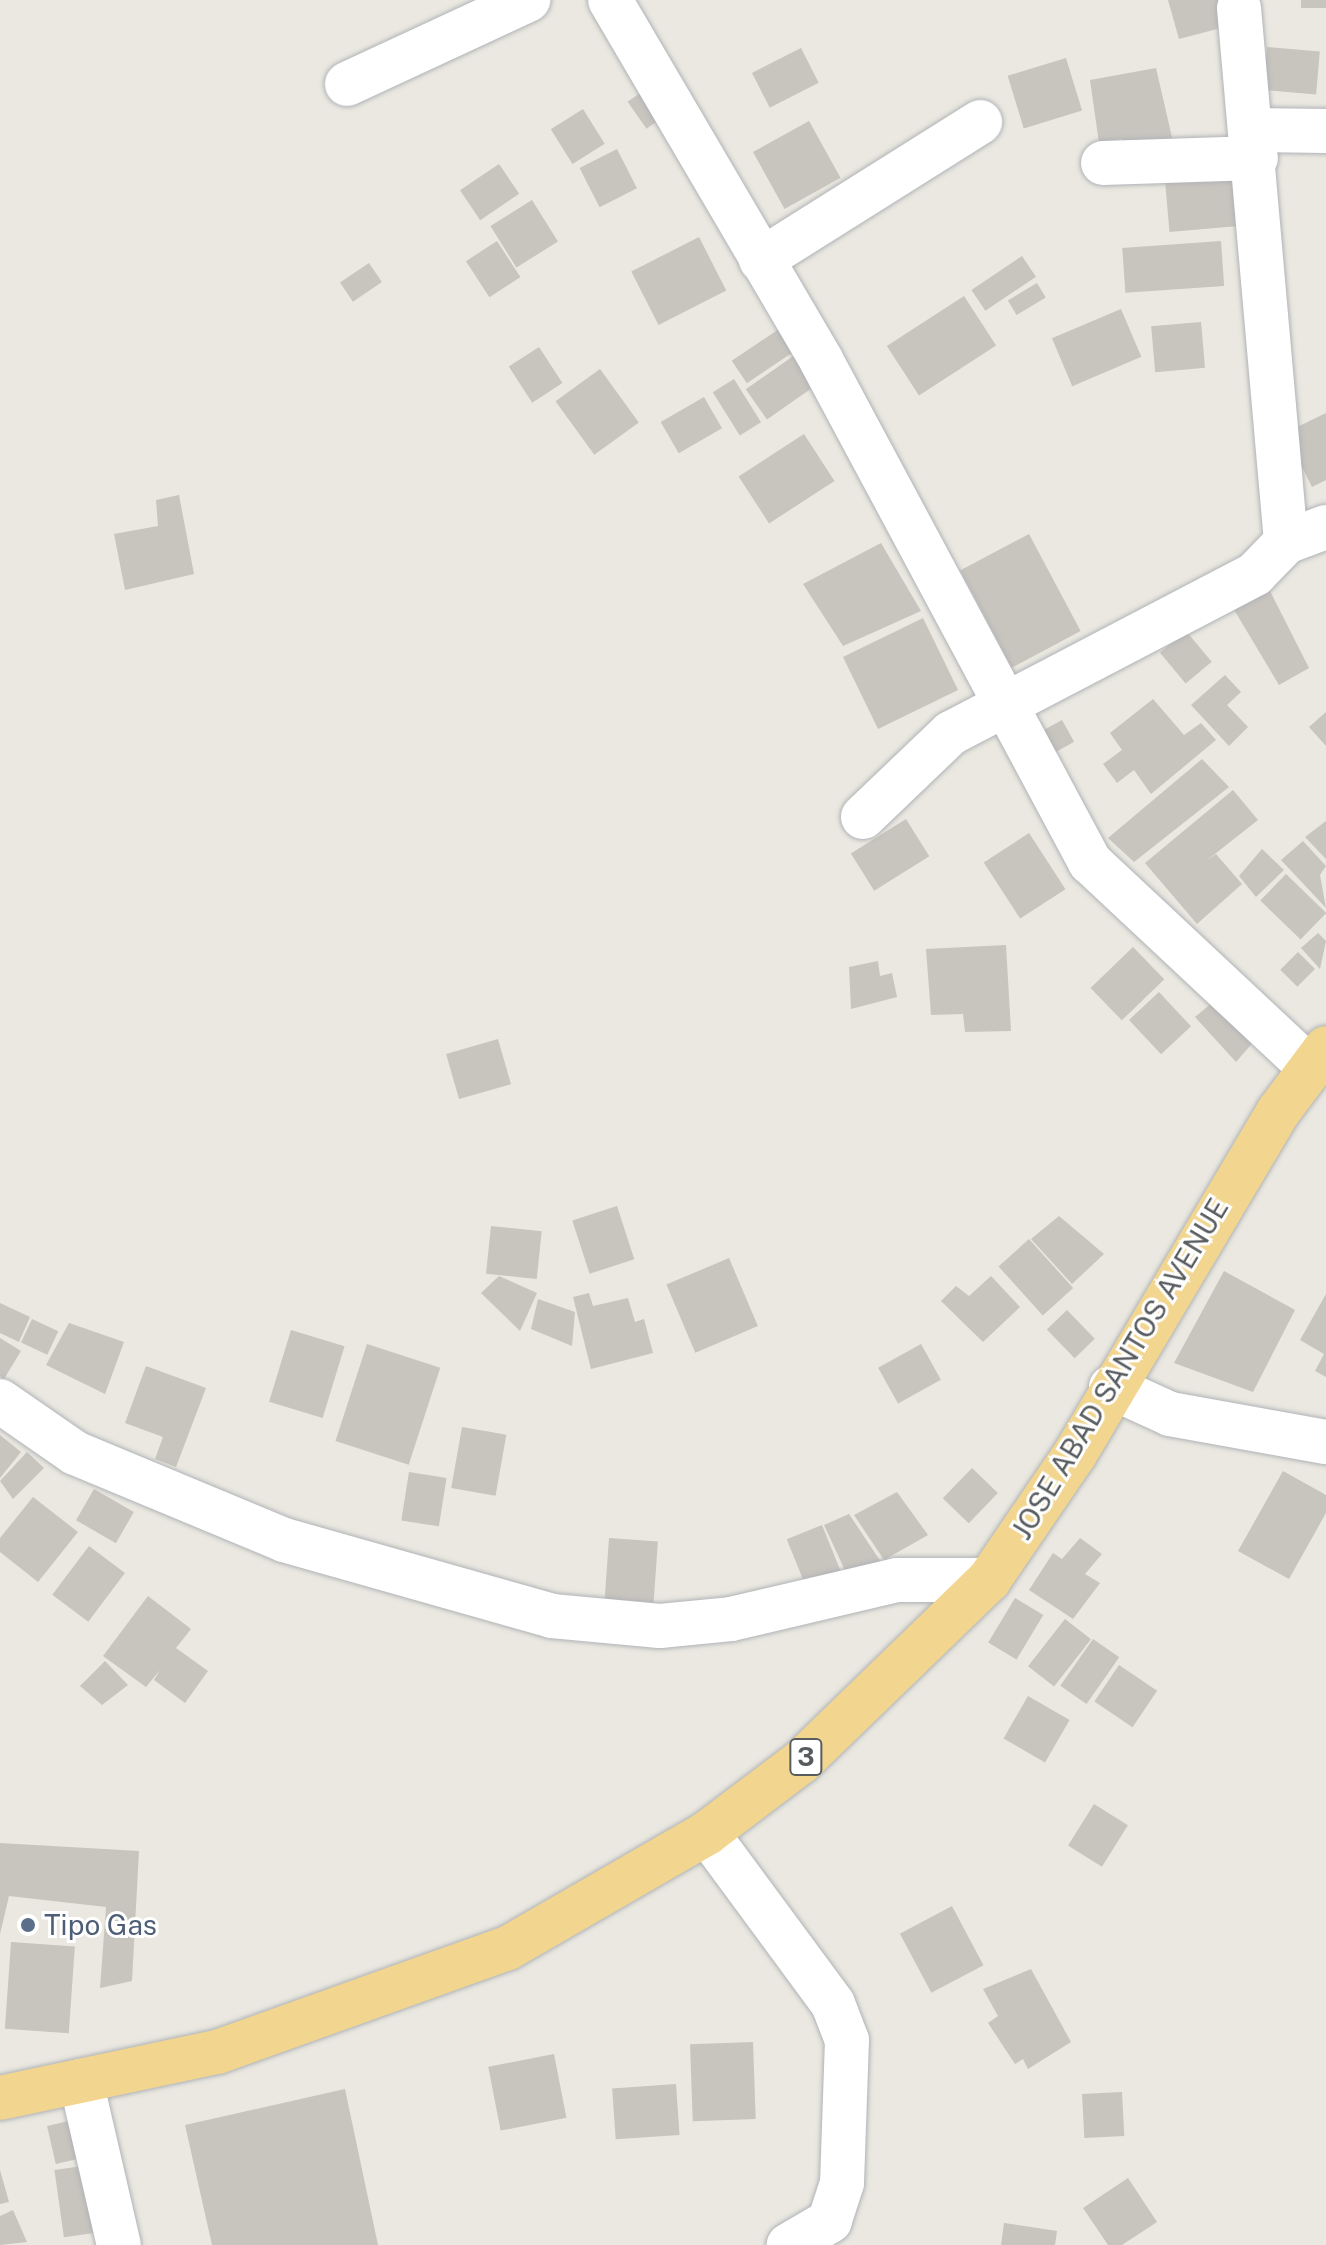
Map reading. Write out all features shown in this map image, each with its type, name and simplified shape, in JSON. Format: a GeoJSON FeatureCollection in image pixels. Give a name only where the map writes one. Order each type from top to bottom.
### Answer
{"type":"FeatureCollection","features":[{"type":"Feature","properties":{"kind":"highway","name":"JOSE ABAD SANTOS AVENUE"},"geometry":{"type":"LineString","coordinates":[[0,2098],[217,2052],[508,1948],[707,1833],[801,1762],[989,1580],[1318,1058]]}},
{"type":"Feature","properties":{"kind":"street"},"geometry":{"type":"LineString","coordinates":[[347,84],[528,0]]}},
{"type":"Feature","properties":{"kind":"street"},"geometry":{"type":"LineString","coordinates":[[610,0],[761,260],[1090,862],[1318,1058]]}},
{"type":"Feature","properties":{"kind":"street"},"geometry":{"type":"LineString","coordinates":[[1239,8],[1255,144],[1286,542]]}},
{"type":"Feature","properties":{"kind":"street"},"geometry":{"type":"LineString","coordinates":[[761,260],[980,122]]}},
{"type":"Feature","properties":{"kind":"street"},"geometry":{"type":"LineString","coordinates":[[1103,163],[1255,144],[1326,131]]}},
{"type":"Feature","properties":{"kind":"street"},"geometry":{"type":"LineString","coordinates":[[863,817],[920,755],[1004,703],[1255,574],[1286,542],[1326,527]]}},
{"type":"Feature","properties":{"kind":"street"},"geometry":{"type":"LineString","coordinates":[[1111,1387],[1170,1414],[1326,1442]]}},
{"type":"Feature","properties":{"kind":"street"},"geometry":{"type":"LineString","coordinates":[[0,1401],[75,1453],[284,1540],[552,1616],[660,1626],[731,1619],[897,1580],[989,1580]]}},
{"type":"Feature","properties":{"kind":"street"},"geometry":{"type":"LineString","coordinates":[[707,1833],[833,2004],[847,2040],[842,2183],[830,2221],[789,2245]]}},
{"type":"Feature","properties":{"kind":"street"},"geometry":{"type":"LineString","coordinates":[[81,2081],[119,2245]]}},
{"type":"Feature","properties":{"kind":"building"},"geometry":{"type":"Polygon","coordinates":[[[1168,0],[1218,0],[1225,27],[1179,39],[1168,0]]]}},
{"type":"Feature","properties":{"kind":"building"},"geometry":{"type":"Polygon","coordinates":[[[1301,0],[1326,0],[1326,8],[1301,8],[1301,0]]]}},
{"type":"Feature","properties":{"kind":"building"},"geometry":{"type":"Polygon","coordinates":[[[1267,47],[1320,52],[1316,94],[1263,90],[1267,47]]]}},
{"type":"Feature","properties":{"kind":"building"},"geometry":{"type":"Polygon","coordinates":[[[801,48],[819,83],[770,108],[752,73],[801,48]]]}},
{"type":"Feature","properties":{"kind":"building"},"geometry":{"type":"Polygon","coordinates":[[[1066,58],[1082,111],[1024,128],[1008,76],[1066,58]]]}},
{"type":"Feature","properties":{"kind":"building"},"geometry":{"type":"Polygon","coordinates":[[[1156,68],[1174,146],[1124,151],[1122,139],[1099,143],[1090,80],[1156,68]]]}},
{"type":"Feature","properties":{"kind":"building"},"geometry":{"type":"Polygon","coordinates":[[[653,84],[672,111],[647,129],[628,102],[653,84]]]}},
{"type":"Feature","properties":{"kind":"building"},"geometry":{"type":"Polygon","coordinates":[[[583,109],[605,144],[573,164],[551,129],[583,109]]]}},
{"type":"Feature","properties":{"kind":"building"},"geometry":{"type":"Polygon","coordinates":[[[809,121],[841,178],[785,209],[753,152],[809,121]]]}},
{"type":"Feature","properties":{"kind":"building"},"geometry":{"type":"Polygon","coordinates":[[[617,149],[637,188],[600,207],[580,168],[617,149]]]}},
{"type":"Feature","properties":{"kind":"building"},"geometry":{"type":"Polygon","coordinates":[[[499,164],[519,194],[480,220],[460,190],[499,164]]]}},
{"type":"Feature","properties":{"kind":"building"},"geometry":{"type":"Polygon","coordinates":[[[1236,166],[1241,226],[1170,232],[1164,172],[1236,166]]]}},
{"type":"Feature","properties":{"kind":"building"},"geometry":{"type":"Polygon","coordinates":[[[532,200],[558,242],[516,268],[490,226],[532,200]]]}},
{"type":"Feature","properties":{"kind":"building"},"geometry":{"type":"Polygon","coordinates":[[[699,237],[726,290],[659,325],[631,272],[699,237]]]}},
{"type":"Feature","properties":{"kind":"building"},"geometry":{"type":"Polygon","coordinates":[[[497,241],[520,277],[489,297],[466,261],[497,241]]]}},
{"type":"Feature","properties":{"kind":"building"},"geometry":{"type":"Polygon","coordinates":[[[1221,241],[1224,286],[1125,293],[1122,248],[1221,241]]]}},
{"type":"Feature","properties":{"kind":"building"},"geometry":{"type":"Polygon","coordinates":[[[1022,256],[1036,277],[985,311],[971,290],[1022,256]]]}},
{"type":"Feature","properties":{"kind":"building"},"geometry":{"type":"Polygon","coordinates":[[[369,263],[382,282],[353,302],[340,283],[369,263]]]}},
{"type":"Feature","properties":{"kind":"building"},"geometry":{"type":"Polygon","coordinates":[[[1037,283],[1046,298],[1017,315],[1008,301],[1037,283]]]}},
{"type":"Feature","properties":{"kind":"building"},"geometry":{"type":"Polygon","coordinates":[[[964,296],[996,345],[919,396],[887,346],[964,296]]]}},
{"type":"Feature","properties":{"kind":"building"},"geometry":{"type":"Polygon","coordinates":[[[1121,309],[1141,357],[1072,386],[1052,338],[1121,309]]]}},
{"type":"Feature","properties":{"kind":"building"},"geometry":{"type":"Polygon","coordinates":[[[1201,322],[1205,368],[1155,372],[1151,326],[1201,322]]]}},
{"type":"Feature","properties":{"kind":"building"},"geometry":{"type":"Polygon","coordinates":[[[779,329],[794,351],[747,383],[732,361],[779,329]]]}},
{"type":"Feature","properties":{"kind":"building"},"geometry":{"type":"Polygon","coordinates":[[[539,347],[562,383],[532,403],[509,367],[539,347]]]}},
{"type":"Feature","properties":{"kind":"building"},"geometry":{"type":"Polygon","coordinates":[[[799,352],[820,382],[767,420],[746,389],[799,352]]]}},
{"type":"Feature","properties":{"kind":"building"},"geometry":{"type":"Polygon","coordinates":[[[600,369],[639,422],[594,455],[556,401],[600,369]]]}},
{"type":"Feature","properties":{"kind":"building"},"geometry":{"type":"Polygon","coordinates":[[[734,379],[761,422],[740,435],[713,392],[734,379]]]}},
{"type":"Feature","properties":{"kind":"building"},"geometry":{"type":"Polygon","coordinates":[[[704,397],[722,428],[679,453],[661,422],[704,397]]]}},
{"type":"Feature","properties":{"kind":"building"},"geometry":{"type":"Polygon","coordinates":[[[1326,413],[1326,480],[1312,487],[1285,433],[1326,413]]]}},
{"type":"Feature","properties":{"kind":"building"},"geometry":{"type":"Polygon","coordinates":[[[804,434],[834,481],[769,523],[739,476],[804,434]]]}},
{"type":"Feature","properties":{"kind":"building"},"geometry":{"type":"Polygon","coordinates":[[[179,495],[194,574],[125,590],[114,534],[158,526],[156,500],[179,495]]]}},
{"type":"Feature","properties":{"kind":"building"},"geometry":{"type":"Polygon","coordinates":[[[1029,534],[1081,631],[1012,668],[960,571],[1029,534]]]}},
{"type":"Feature","properties":{"kind":"building"},"geometry":{"type":"Polygon","coordinates":[[[881,543],[921,611],[843,646],[803,584],[881,543]]]}},
{"type":"Feature","properties":{"kind":"building"},"geometry":{"type":"Polygon","coordinates":[[[1270,591],[1309,668],[1279,685],[1233,608],[1270,591]]]}},
{"type":"Feature","properties":{"kind":"building"},"geometry":{"type":"Polygon","coordinates":[[[923,618],[958,690],[878,729],[843,657],[923,618]]]}},
{"type":"Feature","properties":{"kind":"building"},"geometry":{"type":"Polygon","coordinates":[[[1186,631],[1212,662],[1186,683],[1160,653],[1186,631]]]}},
{"type":"Feature","properties":{"kind":"building"},"geometry":{"type":"Polygon","coordinates":[[[1225,675],[1241,692],[1227,705],[1248,727],[1229,746],[1191,705],[1225,675]]]}},
{"type":"Feature","properties":{"kind":"building"},"geometry":{"type":"Polygon","coordinates":[[[1153,699],[1184,735],[1201,723],[1216,740],[1151,794],[1134,770],[1117,783],[1103,764],[1122,750],[1110,733],[1153,699]]]}},
{"type":"Feature","properties":{"kind":"building"},"geometry":{"type":"Polygon","coordinates":[[[1326,712],[1326,746],[1309,727],[1326,712]]]}},
{"type":"Feature","properties":{"kind":"building"},"geometry":{"type":"Polygon","coordinates":[[[1062,720],[1074,742],[1049,756],[1037,734],[1062,720]]]}},
{"type":"Feature","properties":{"kind":"building"},"geometry":{"type":"Polygon","coordinates":[[[1202,759],[1229,787],[1134,862],[1108,838],[1202,759]]]}},
{"type":"Feature","properties":{"kind":"building"},"geometry":{"type":"Polygon","coordinates":[[[1233,790],[1258,820],[1206,861],[1216,854],[1242,884],[1197,924],[1145,863],[1233,790]]]}},
{"type":"Feature","properties":{"kind":"building"},"geometry":{"type":"Polygon","coordinates":[[[906,819],[929,856],[874,891],[851,853],[906,819]]]}},
{"type":"Feature","properties":{"kind":"building"},"geometry":{"type":"Polygon","coordinates":[[[1326,821],[1326,859],[1305,837],[1326,821]]]}},
{"type":"Feature","properties":{"kind":"building"},"geometry":{"type":"Polygon","coordinates":[[[1029,833],[1065,889],[1020,919],[984,862],[1029,833]]]}},
{"type":"Feature","properties":{"kind":"building"},"geometry":{"type":"Polygon","coordinates":[[[1303,841],[1326,866],[1320,875],[1326,908],[1281,860],[1303,841]]]}},
{"type":"Feature","properties":{"kind":"building"},"geometry":{"type":"Polygon","coordinates":[[[1262,849],[1284,870],[1256,897],[1239,876],[1262,849]]]}},
{"type":"Feature","properties":{"kind":"building"},"geometry":{"type":"Polygon","coordinates":[[[1286,874],[1326,913],[1301,940],[1260,901],[1286,874]]]}},
{"type":"Feature","properties":{"kind":"building"},"geometry":{"type":"Polygon","coordinates":[[[1318,933],[1326,941],[1320,969],[1301,948],[1318,933]]]}},
{"type":"Feature","properties":{"kind":"building"},"geometry":{"type":"Polygon","coordinates":[[[1006,945],[1011,1031],[965,1032],[963,1014],[931,1015],[926,949],[1006,945]]]}},
{"type":"Feature","properties":{"kind":"building"},"geometry":{"type":"Polygon","coordinates":[[[1133,947],[1164,979],[1122,1020],[1091,988],[1133,947]]]}},
{"type":"Feature","properties":{"kind":"building"},"geometry":{"type":"Polygon","coordinates":[[[1298,952],[1315,969],[1297,987],[1280,970],[1298,952]]]}},
{"type":"Feature","properties":{"kind":"building"},"geometry":{"type":"Polygon","coordinates":[[[878,961],[880,976],[892,973],[897,997],[851,1009],[849,967],[878,961]]]}},
{"type":"Feature","properties":{"kind":"building"},"geometry":{"type":"Polygon","coordinates":[[[1159,992],[1191,1026],[1161,1054],[1129,1020],[1159,992]]]}},
{"type":"Feature","properties":{"kind":"building"},"geometry":{"type":"Polygon","coordinates":[[[1219,997],[1262,1032],[1236,1062],[1195,1017],[1219,997]]]}},
{"type":"Feature","properties":{"kind":"building"},"geometry":{"type":"Polygon","coordinates":[[[498,1039],[511,1084],[459,1099],[446,1054],[498,1039]]]}},
{"type":"Feature","properties":{"kind":"building"},"geometry":{"type":"Polygon","coordinates":[[[617,1206],[634,1259],[590,1274],[572,1221],[617,1206]]]}},
{"type":"Feature","properties":{"kind":"building"},"geometry":{"type":"Polygon","coordinates":[[[1059,1216],[1104,1254],[1072,1284],[1031,1239],[1059,1216]]]}},
{"type":"Feature","properties":{"kind":"building"},"geometry":{"type":"Polygon","coordinates":[[[491,1226],[542,1231],[537,1279],[486,1274],[491,1226]]]}},
{"type":"Feature","properties":{"kind":"building"},"geometry":{"type":"Polygon","coordinates":[[[1029,1239],[1073,1288],[1043,1315],[999,1266],[1029,1239]]]}},
{"type":"Feature","properties":{"kind":"building"},"geometry":{"type":"Polygon","coordinates":[[[729,1258],[758,1326],[695,1353],[666,1285],[729,1258]]]}},
{"type":"Feature","properties":{"kind":"building"},"geometry":{"type":"Polygon","coordinates":[[[1224,1271],[1295,1310],[1253,1392],[1174,1363],[1224,1271]]]}},
{"type":"Feature","properties":{"kind":"building"},"geometry":{"type":"Polygon","coordinates":[[[499,1276],[537,1293],[520,1331],[481,1293],[499,1276]]]}},
{"type":"Feature","properties":{"kind":"building"},"geometry":{"type":"Polygon","coordinates":[[[991,1276],[1020,1307],[983,1342],[941,1301],[956,1286],[969,1296],[991,1276]]]}},
{"type":"Feature","properties":{"kind":"building"},"geometry":{"type":"Polygon","coordinates":[[[589,1293],[593,1306],[628,1298],[635,1322],[644,1319],[653,1353],[591,1369],[573,1297],[589,1293]]]}},
{"type":"Feature","properties":{"kind":"building"},"geometry":{"type":"Polygon","coordinates":[[[1326,1294],[1326,1377],[1315,1371],[1324,1354],[1300,1340],[1326,1294]]]}},
{"type":"Feature","properties":{"kind":"building"},"geometry":{"type":"Polygon","coordinates":[[[538,1299],[575,1312],[572,1346],[531,1329],[538,1299]]]}},
{"type":"Feature","properties":{"kind":"building"},"geometry":{"type":"Polygon","coordinates":[[[0,1303],[30,1317],[19,1342],[0,1333],[0,1303]]]}},
{"type":"Feature","properties":{"kind":"building"},"geometry":{"type":"Polygon","coordinates":[[[1067,1310],[1095,1339],[1075,1358],[1047,1329],[1067,1310]]]}},
{"type":"Feature","properties":{"kind":"building"},"geometry":{"type":"Polygon","coordinates":[[[32,1319],[58,1331],[47,1355],[21,1343],[32,1319]]]}},
{"type":"Feature","properties":{"kind":"building"},"geometry":{"type":"Polygon","coordinates":[[[69,1323],[124,1342],[105,1394],[46,1365],[69,1323]]]}},
{"type":"Feature","properties":{"kind":"building"},"geometry":{"type":"Polygon","coordinates":[[[291,1330],[345,1346],[323,1418],[269,1402],[291,1330]]]}},
{"type":"Feature","properties":{"kind":"building"},"geometry":{"type":"Polygon","coordinates":[[[0,1338],[21,1351],[4,1379],[0,1376],[0,1338]]]}},
{"type":"Feature","properties":{"kind":"building"},"geometry":{"type":"Polygon","coordinates":[[[367,1344],[440,1368],[409,1465],[335,1441],[367,1344]]]}},
{"type":"Feature","properties":{"kind":"building"},"geometry":{"type":"Polygon","coordinates":[[[921,1344],[941,1380],[898,1404],[878,1368],[921,1344]]]}},
{"type":"Feature","properties":{"kind":"building"},"geometry":{"type":"Polygon","coordinates":[[[146,1366],[206,1388],[176,1467],[155,1459],[163,1437],[125,1423],[146,1366]]]}},
{"type":"Feature","properties":{"kind":"building"},"geometry":{"type":"Polygon","coordinates":[[[462,1427],[506,1435],[496,1496],[451,1488],[462,1427]]]}},
{"type":"Feature","properties":{"kind":"building"},"geometry":{"type":"Polygon","coordinates":[[[0,1435],[21,1452],[0,1478],[0,1435]]]}},
{"type":"Feature","properties":{"kind":"building"},"geometry":{"type":"Polygon","coordinates":[[[27,1452],[44,1468],[13,1499],[0,1481],[27,1452]]]}},
{"type":"Feature","properties":{"kind":"building"},"geometry":{"type":"Polygon","coordinates":[[[972,1468],[998,1493],[969,1523],[943,1498],[972,1468]]]}},
{"type":"Feature","properties":{"kind":"building"},"geometry":{"type":"Polygon","coordinates":[[[1283,1471],[1326,1495],[1326,1513],[1289,1579],[1238,1551],[1283,1471]]]}},
{"type":"Feature","properties":{"kind":"building"},"geometry":{"type":"Polygon","coordinates":[[[409,1472],[447,1478],[439,1526],[401,1520],[409,1472]]]}},
{"type":"Feature","properties":{"kind":"building"},"geometry":{"type":"Polygon","coordinates":[[[94,1489],[134,1512],[116,1543],[76,1520],[94,1489]]]}},
{"type":"Feature","properties":{"kind":"building"},"geometry":{"type":"Polygon","coordinates":[[[897,1492],[928,1535],[884,1560],[854,1515],[897,1492]]]}},
{"type":"Feature","properties":{"kind":"building"},"geometry":{"type":"Polygon","coordinates":[[[33,1497],[78,1532],[38,1582],[0,1552],[0,1538],[33,1497]]]}},
{"type":"Feature","properties":{"kind":"building"},"geometry":{"type":"Polygon","coordinates":[[[849,1514],[883,1565],[849,1579],[824,1525],[849,1514]]]}},
{"type":"Feature","properties":{"kind":"building"},"geometry":{"type":"Polygon","coordinates":[[[822,1525],[844,1579],[808,1593],[787,1539],[822,1525]]]}},
{"type":"Feature","properties":{"kind":"building"},"geometry":{"type":"Polygon","coordinates":[[[609,1538],[658,1541],[654,1602],[605,1599],[609,1538]]]}},
{"type":"Feature","properties":{"kind":"building"},"geometry":{"type":"Polygon","coordinates":[[[1080,1538],[1102,1554],[1085,1574],[1100,1583],[1073,1619],[1029,1590],[1053,1553],[1062,1559],[1080,1538]]]}},
{"type":"Feature","properties":{"kind":"building"},"geometry":{"type":"Polygon","coordinates":[[[89,1546],[125,1573],[88,1622],[52,1595],[89,1546]]]}},
{"type":"Feature","properties":{"kind":"building"},"geometry":{"type":"Polygon","coordinates":[[[148,1596],[191,1629],[176,1648],[208,1671],[185,1703],[154,1680],[160,1670],[146,1687],[103,1656],[148,1596]]]}},
{"type":"Feature","properties":{"kind":"building"},"geometry":{"type":"Polygon","coordinates":[[[1015,1598],[1043,1615],[1017,1660],[988,1643],[1015,1598]]]}},
{"type":"Feature","properties":{"kind":"building"},"geometry":{"type":"Polygon","coordinates":[[[1065,1619],[1091,1639],[1054,1687],[1028,1666],[1065,1619]]]}},
{"type":"Feature","properties":{"kind":"building"},"geometry":{"type":"Polygon","coordinates":[[[1093,1639],[1119,1657],[1087,1704],[1060,1686],[1093,1639]]]}},
{"type":"Feature","properties":{"kind":"building"},"geometry":{"type":"Polygon","coordinates":[[[105,1661],[128,1685],[102,1705],[80,1686],[105,1661]]]}},
{"type":"Feature","properties":{"kind":"building"},"geometry":{"type":"Polygon","coordinates":[[[1119,1665],[1157,1691],[1133,1727],[1094,1701],[1119,1665]]]}},
{"type":"Feature","properties":{"kind":"building"},"geometry":{"type":"Polygon","coordinates":[[[1028,1696],[1070,1720],[1045,1762],[1004,1738],[1028,1696]]]}},
{"type":"Feature","properties":{"kind":"building"},"geometry":{"type":"Polygon","coordinates":[[[1094,1804],[1128,1825],[1102,1867],[1068,1846],[1094,1804]]]}},
{"type":"Feature","properties":{"kind":"building"},"geometry":{"type":"Polygon","coordinates":[[[0,1843],[139,1851],[132,1981],[100,1988],[106,1907],[9,1896],[0,1934],[0,1843]]]}},
{"type":"Feature","properties":{"kind":"building"},"geometry":{"type":"Polygon","coordinates":[[[952,1906],[983,1965],[931,1993],[900,1934],[952,1906]]]}},
{"type":"Feature","properties":{"kind":"building"},"geometry":{"type":"Polygon","coordinates":[[[11,1942],[75,1946],[69,2033],[5,2029],[11,1942]]]}},
{"type":"Feature","properties":{"kind":"building"},"geometry":{"type":"Polygon","coordinates":[[[1031,1969],[1071,2042],[1028,2069],[1023,2059],[1015,2064],[988,2023],[998,2016],[983,1989],[1031,1969]]]}},
{"type":"Feature","properties":{"kind":"building"},"geometry":{"type":"Polygon","coordinates":[[[753,2042],[756,2119],[693,2121],[690,2044],[753,2042]]]}},
{"type":"Feature","properties":{"kind":"building"},"geometry":{"type":"Polygon","coordinates":[[[554,2054],[566,2118],[501,2131],[488,2067],[554,2054]]]}},
{"type":"Feature","properties":{"kind":"building"},"geometry":{"type":"Polygon","coordinates":[[[676,2084],[680,2135],[616,2139],[612,2088],[676,2084]]]}},
{"type":"Feature","properties":{"kind":"building"},"geometry":{"type":"Polygon","coordinates":[[[345,2089],[378,2245],[212,2245],[185,2125],[345,2089]]]}},
{"type":"Feature","properties":{"kind":"building"},"geometry":{"type":"Polygon","coordinates":[[[1122,2092],[1124,2136],[1084,2138],[1082,2094],[1122,2092]]]}},
{"type":"Feature","properties":{"kind":"building"},"geometry":{"type":"Polygon","coordinates":[[[86,2117],[95,2155],[56,2164],[47,2126],[86,2117]]]}},
{"type":"Feature","properties":{"kind":"building"},"geometry":{"type":"Polygon","coordinates":[[[97,2164],[106,2231],[64,2237],[54,2170],[97,2164]]]}},
{"type":"Feature","properties":{"kind":"building"},"geometry":{"type":"Polygon","coordinates":[[[0,2170],[9,2202],[0,2204],[0,2170]]]}},
{"type":"Feature","properties":{"kind":"building"},"geometry":{"type":"Polygon","coordinates":[[[1128,2178],[1157,2222],[1122,2245],[1108,2245],[1083,2208],[1128,2178]]]}},
{"type":"Feature","properties":{"kind":"building"},"geometry":{"type":"Polygon","coordinates":[[[13,2210],[27,2242],[0,2245],[0,2216],[13,2210]]]}},
{"type":"Feature","properties":{"kind":"building"},"geometry":{"type":"Polygon","coordinates":[[[1004,2223],[1057,2231],[1055,2245],[1001,2245],[1004,2223]]]}},
{"type":"Feature","properties":{"kind":"place","name":"Tipo Gas"},"geometry":{"type":"Point","coordinates":[28,1925]}}]}
